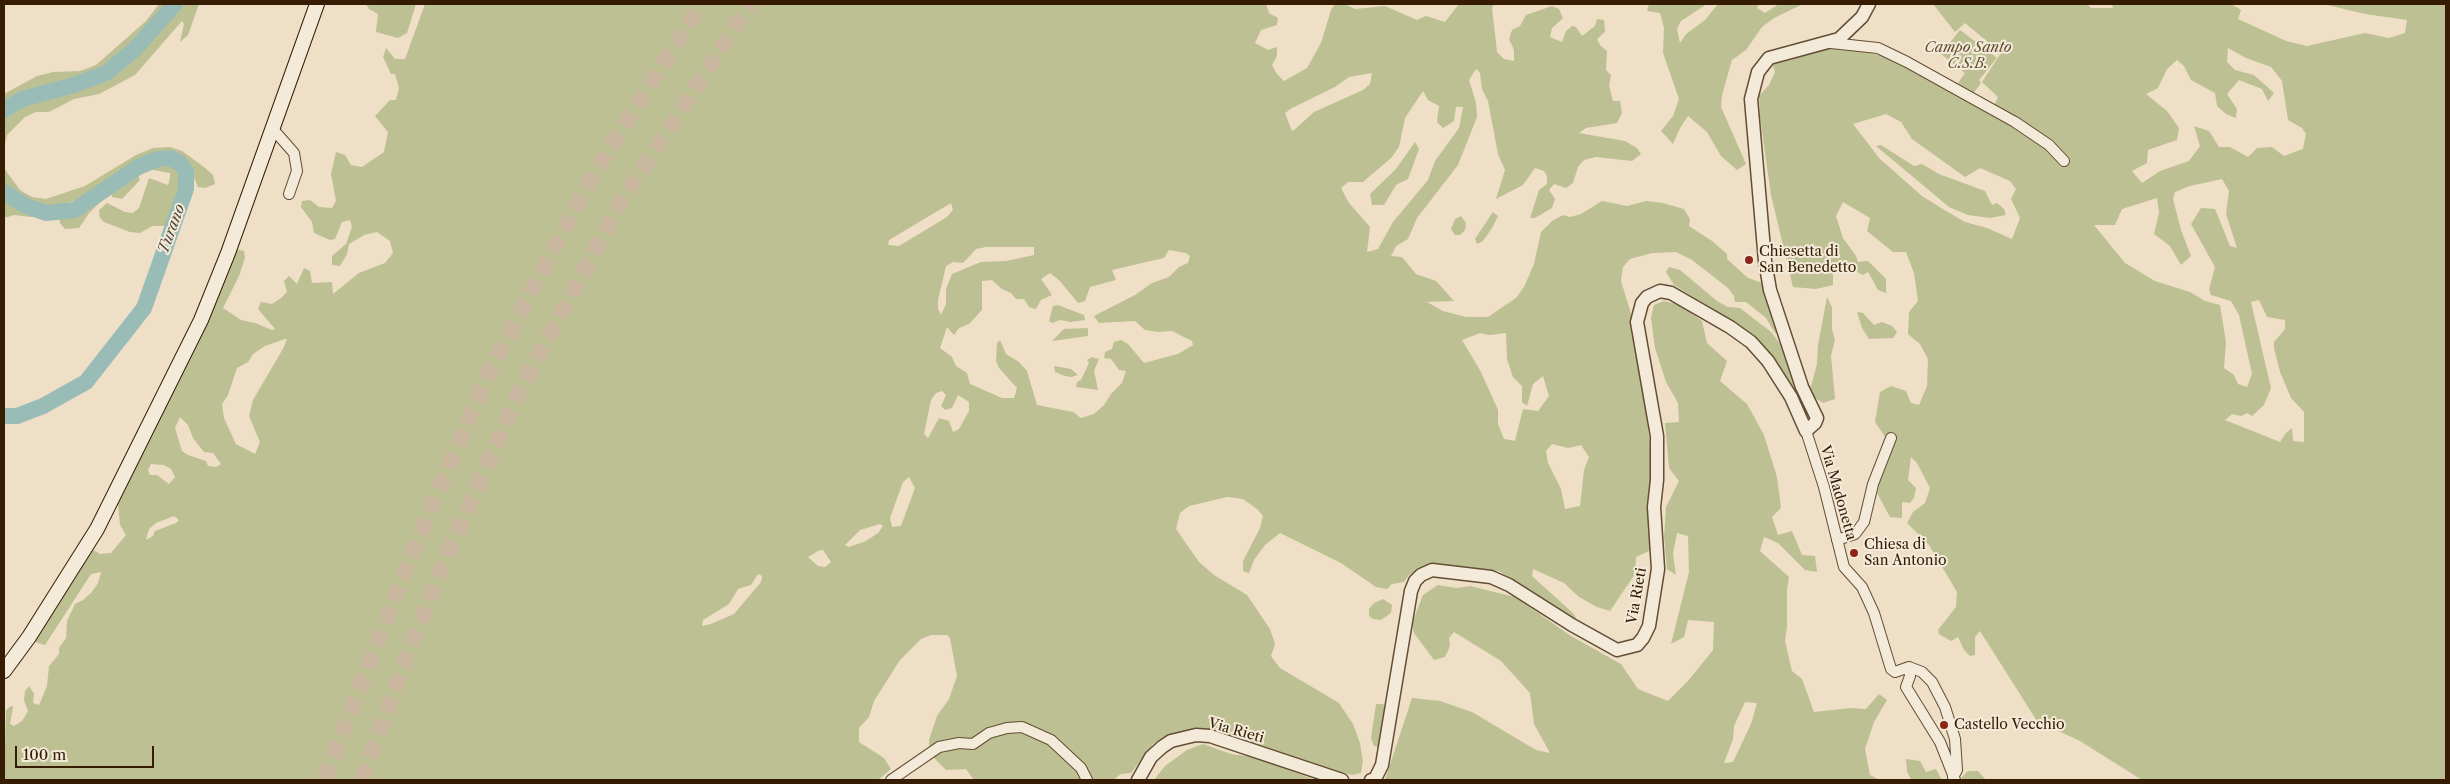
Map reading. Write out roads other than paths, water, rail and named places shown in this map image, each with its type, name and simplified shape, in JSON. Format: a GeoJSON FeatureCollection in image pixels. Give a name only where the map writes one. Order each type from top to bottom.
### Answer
{"type":"FeatureCollection","features":[{"type":"Feature","properties":{"kind":"main road"},"geometry":{"type":"LineString","coordinates":[[4,671],[29,637],[97,529],[197,329],[228,252],[317,4]]}},
{"type":"Feature","properties":{"kind":"street"},"geometry":{"type":"LineString","coordinates":[[1806,431],[1815,423],[1817,418],[1802,387],[1770,290],[1765,261],[1751,99],[1758,72],[1768,58],[1838,39],[1862,17],[1869,4]]}},
{"type":"Feature","properties":{"kind":"street"},"geometry":{"type":"LineString","coordinates":[[1825,42],[1878,48],[1900,58],[2015,122],[2048,145],[2064,161]]}},
{"type":"Feature","properties":{"kind":"street"},"geometry":{"type":"LineString","coordinates":[[272,128],[294,153],[297,171],[289,194]]}},
{"type":"Feature","properties":{"kind":"street","name":"Via Rieti"},"geometry":{"type":"LineString","coordinates":[[1371,780],[1375,779],[1382,766],[1411,591],[1414,581],[1421,575],[1432,570],[1491,578],[1509,585],[1572,625],[1617,650],[1626,650],[1637,645],[1643,638],[1648,626],[1658,569],[1654,507],[1658,436],[1637,322],[1642,302],[1647,297],[1660,291],[1671,292],[1710,314],[1751,342],[1781,379],[1806,431]]}},
{"type":"Feature","properties":{"kind":"street","name":"Via Madonetta"},"geometry":{"type":"LineString","coordinates":[[1806,431],[1844,567],[1862,587],[1874,613],[1891,669],[1895,672],[1909,667]]}},
{"type":"Feature","properties":{"kind":"street"},"geometry":{"type":"LineString","coordinates":[[1837,540],[1855,534],[1864,522],[1873,484],[1891,438]]}},
{"type":"Feature","properties":{"kind":"street"},"geometry":{"type":"LineString","coordinates":[[1909,667],[1922,672],[1932,682],[1946,707],[1955,739],[1957,770],[1954,779],[1940,742],[1906,686],[1910,676],[1909,667]]}},
{"type":"Feature","properties":{"kind":"street"},"geometry":{"type":"LineString","coordinates":[[890,780],[939,747],[959,743],[973,744],[990,733],[1008,728],[1022,728],[1051,740],[1081,768],[1087,780]]}},
{"type":"Feature","properties":{"kind":"street","name":"Via Rieti"},"geometry":{"type":"LineString","coordinates":[[1138,780],[1151,757],[1162,747],[1171,741],[1196,735],[1210,736],[1342,780]]}},
{"type":"Feature","properties":{"kind":"waterway","name":"Turano"},"geometry":{"type":"LineString","coordinates":[[4,110],[22,99],[71,86],[106,73],[135,49],[175,4]]}},
{"type":"Feature","properties":{"kind":"waterway","name":"Turano"},"geometry":{"type":"LineString","coordinates":[[4,192],[26,206],[46,213],[75,210],[138,167],[158,159],[170,158],[180,163],[186,172],[186,189],[144,308],[86,382],[43,406],[17,416],[4,416]]}},
{"type":"Feature","properties":{"kind":"tunnel"},"geometry":{"type":"LineString","coordinates":[[324,780],[416,543],[488,374],[591,178],[701,4]]}},
{"type":"Feature","properties":{"kind":"tunnel"},"geometry":{"type":"LineString","coordinates":[[362,780],[406,658],[446,558],[520,390],[622,200],[750,4]]}},
{"type":"Feature","properties":{"kind":"place","name":"Chiesetta di San Benedetto"},"geometry":{"type":"Point","coordinates":[1749,260]}},
{"type":"Feature","properties":{"kind":"place","name":"Chiesa di San Antonio"},"geometry":{"type":"Point","coordinates":[1854,553]}},
{"type":"Feature","properties":{"kind":"place","name":"Castello Vecchio"},"geometry":{"type":"Point","coordinates":[1944,725]}},
{"type":"Feature","properties":{"kind":"park label","name":"Campo Santo C.S.B."},"geometry":{"type":"Point","coordinates":[1968,56]}}]}
